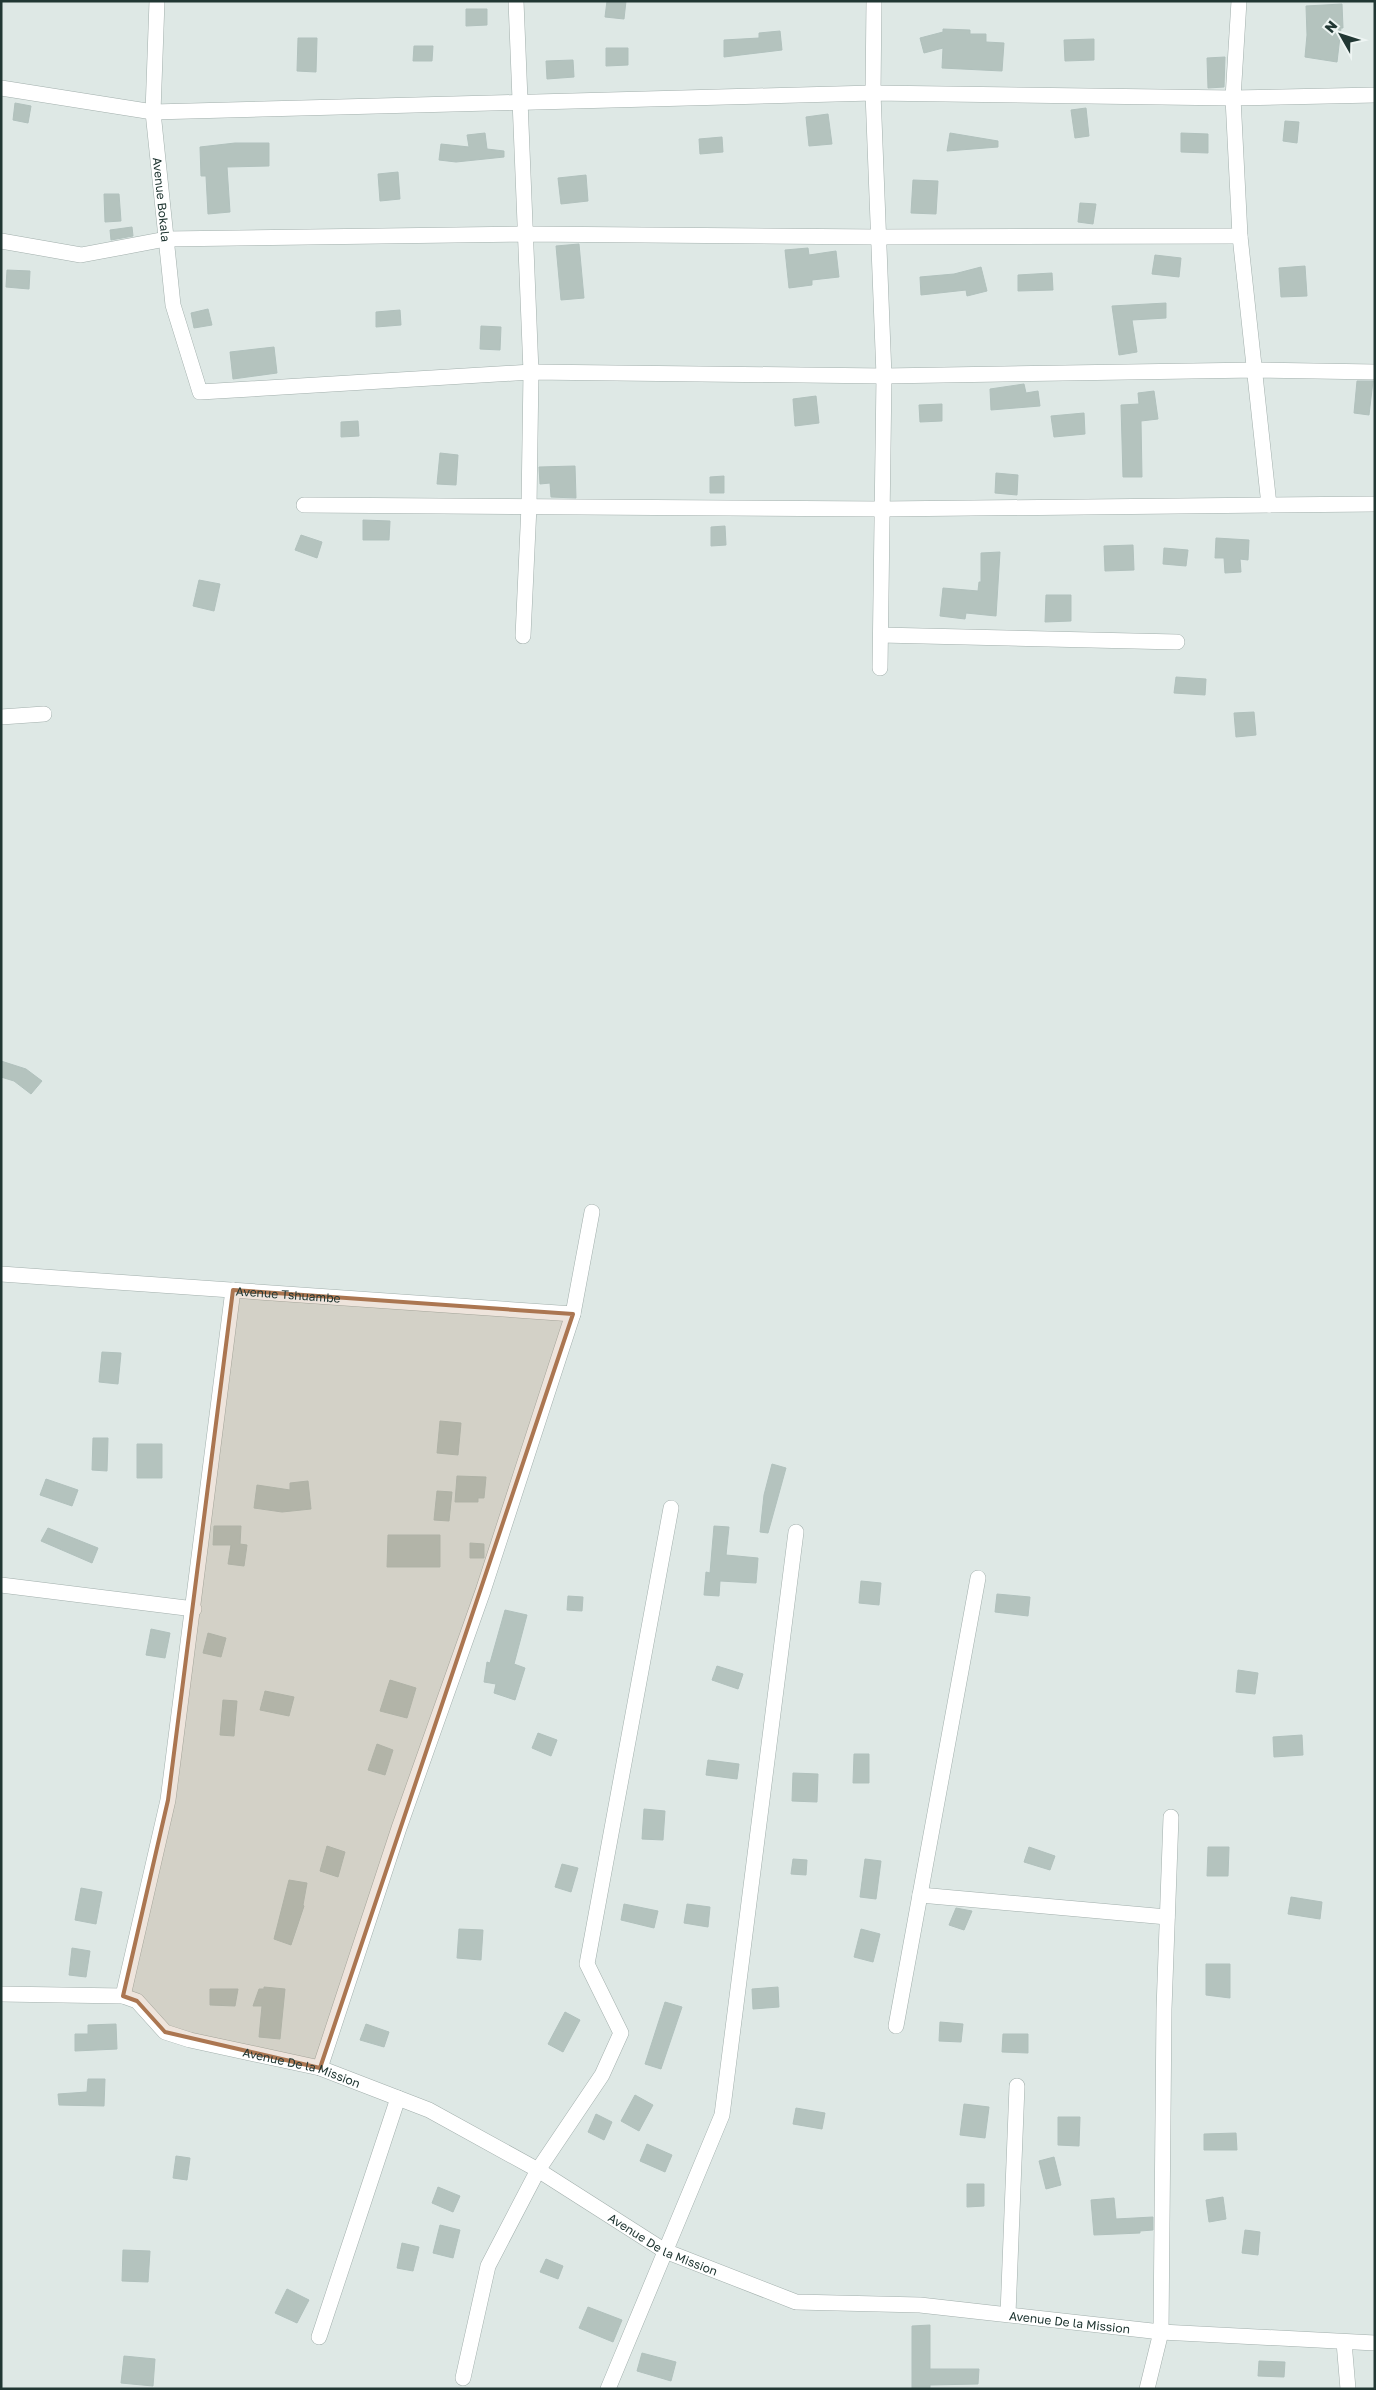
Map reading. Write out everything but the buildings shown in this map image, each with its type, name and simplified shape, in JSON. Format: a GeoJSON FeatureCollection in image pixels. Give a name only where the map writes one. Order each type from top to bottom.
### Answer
{"type":"FeatureCollection","features":[{"type":"Feature","properties":{"kind":"street","name":"Avenue Bokala"},"geometry":{"type":"LineString","coordinates":[[157,1],[153,112],[173,305],[200,392],[531,372]]}},
{"type":"Feature","properties":{"kind":"street"},"geometry":{"type":"LineString","coordinates":[[516,1],[531,372],[529,506],[522,636]]}},
{"type":"Feature","properties":{"kind":"street"},"geometry":{"type":"LineString","coordinates":[[874,1],[873,93],[877,237],[884,376],[880,668]]}},
{"type":"Feature","properties":{"kind":"street"},"geometry":{"type":"LineString","coordinates":[[1239,1],[1232,98],[1240,236],[1256,370],[1269,505]]}},
{"type":"Feature","properties":{"kind":"street"},"geometry":{"type":"LineString","coordinates":[[1,88],[153,112],[873,93],[1232,98],[1375,95]]}},
{"type":"Feature","properties":{"kind":"street"},"geometry":{"type":"LineString","coordinates":[[1,241],[81,255],[166,239],[525,234],[877,237],[1240,236]]}},
{"type":"Feature","properties":{"kind":"street"},"geometry":{"type":"LineString","coordinates":[[531,372],[884,376],[1256,370],[1375,372]]}},
{"type":"Feature","properties":{"kind":"street"},"geometry":{"type":"LineString","coordinates":[[304,505],[882,509],[1375,504]]}},
{"type":"Feature","properties":{"kind":"street"},"geometry":{"type":"LineString","coordinates":[[881,635],[1177,642]]}},
{"type":"Feature","properties":{"kind":"street"},"geometry":{"type":"LineString","coordinates":[[1,717],[44,714]]}},
{"type":"Feature","properties":{"kind":"street"},"geometry":{"type":"LineString","coordinates":[[320,2068],[399,1828],[482,1591],[573,1314],[592,1212]]}},
{"type":"Feature","properties":{"kind":"street","name":"Avenue Tshuambe"},"geometry":{"type":"LineString","coordinates":[[1,1274],[573,1314]]}},
{"type":"Feature","properties":{"kind":"street"},"geometry":{"type":"LineString","coordinates":[[123,1996],[168,1800],[194,1609],[233,1290]]}},
{"type":"Feature","properties":{"kind":"street"},"geometry":{"type":"LineString","coordinates":[[463,2378],[488,2266],[538,2170],[602,2075],[621,2033],[587,1964],[671,1508]]}},
{"type":"Feature","properties":{"kind":"street"},"geometry":{"type":"LineString","coordinates":[[608,2389],[722,2116],[796,1532]]}},
{"type":"Feature","properties":{"kind":"street"},"geometry":{"type":"LineString","coordinates":[[896,2026],[978,1578]]}},
{"type":"Feature","properties":{"kind":"street"},"geometry":{"type":"LineString","coordinates":[[1,1586],[194,1609]]}},
{"type":"Feature","properties":{"kind":"street"},"geometry":{"type":"LineString","coordinates":[[1147,2389],[1161,2332],[1164,2008],[1171,1818]]}},
{"type":"Feature","properties":{"kind":"street"},"geometry":{"type":"LineString","coordinates":[[920,1895],[1167,1917]]}},
{"type":"Feature","properties":{"kind":"street","name":"Avenue De la Mission"},"geometry":{"type":"LineString","coordinates":[[1,1994],[123,1996],[137,2001],[165,2032],[190,2040],[320,2068],[398,2098],[428,2110],[538,2170],[666,2251],[796,2302],[920,2304],[1161,2332],[1375,2343]]}},
{"type":"Feature","properties":{"kind":"street"},"geometry":{"type":"LineString","coordinates":[[1008,2314],[1017,2086]]}},
{"type":"Feature","properties":{"kind":"street"},"geometry":{"type":"LineString","coordinates":[[319,2337],[398,2098]]}},
{"type":"Feature","properties":{"kind":"street"},"geometry":{"type":"LineString","coordinates":[[1344,2342],[1348,2389]]}},
{"type":"Feature","properties":{"kind":"highlighted area"},"geometry":{"type":"Polygon","coordinates":[[[233,1290],[573,1314],[320,2068],[165,2032],[137,2001],[123,1996],[168,1800],[233,1290]]]}}]}
